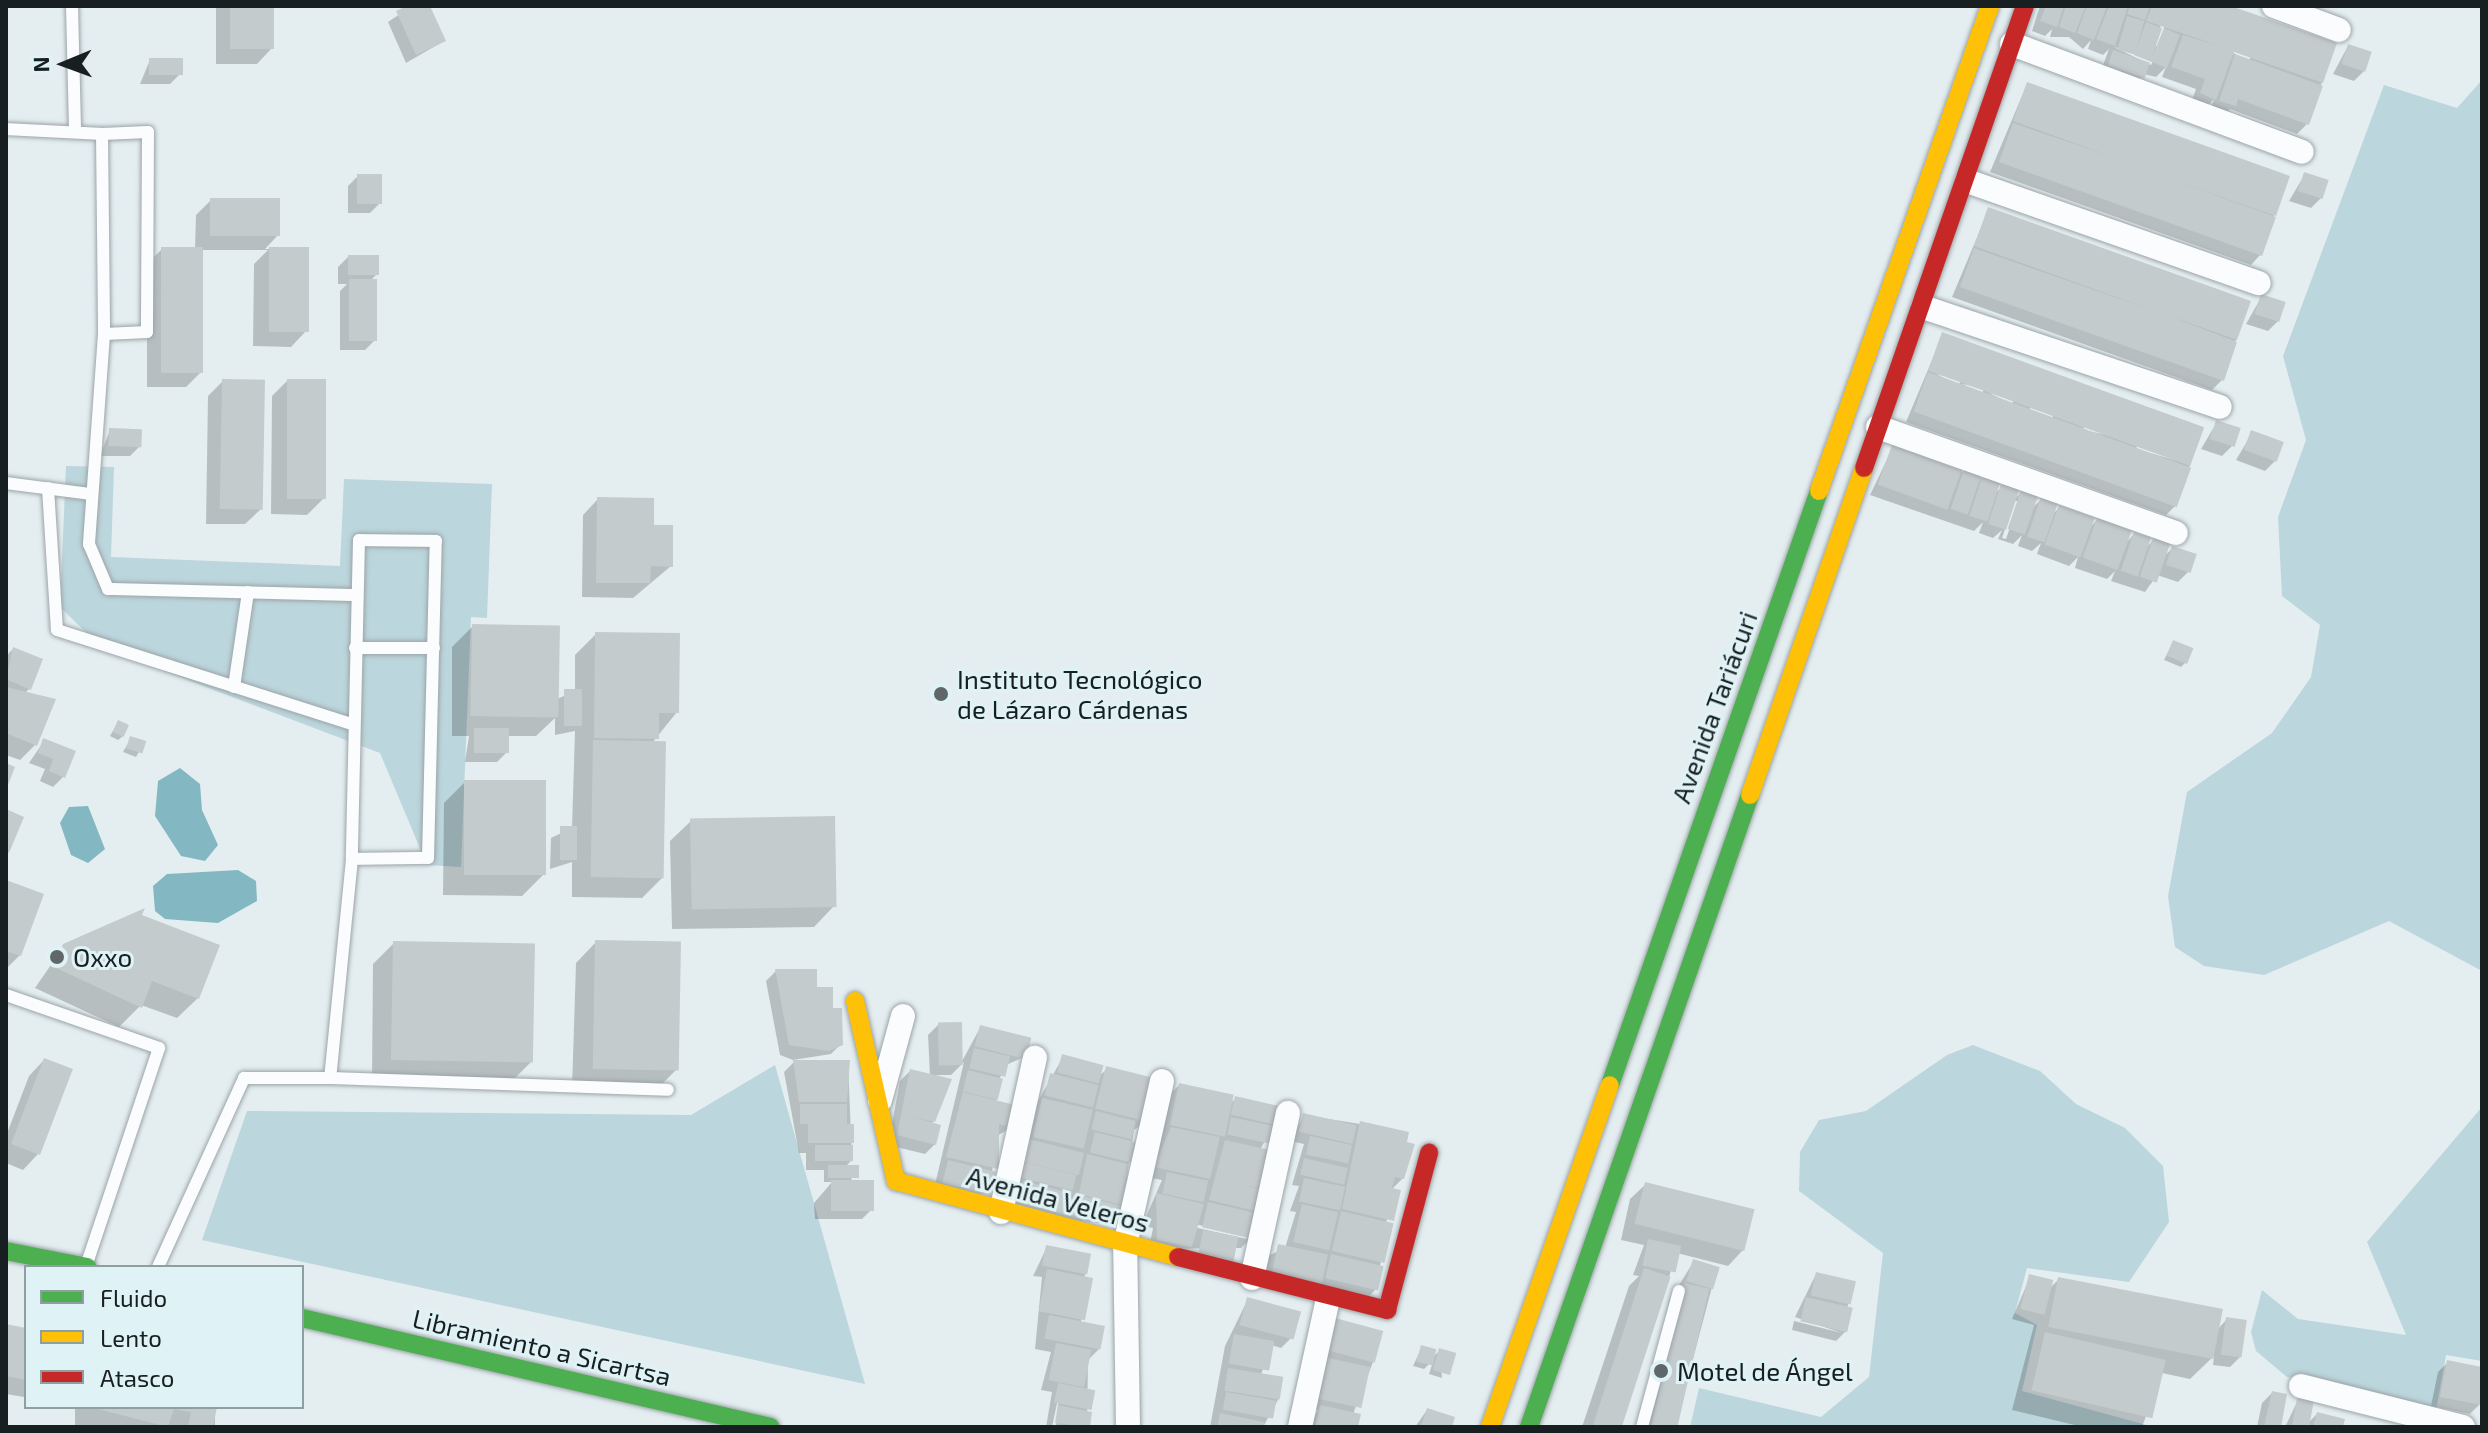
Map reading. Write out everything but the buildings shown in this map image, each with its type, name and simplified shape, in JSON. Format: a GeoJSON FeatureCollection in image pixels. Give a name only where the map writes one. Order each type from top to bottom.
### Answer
{"type":"FeatureCollection","features":[{"type":"Feature","properties":{"kind":"street","name":"Avenida Tariácuri"},"geometry":{"type":"LineString","coordinates":[[1490,1427],[1591,1132],[1990,6]]}},
{"type":"Feature","properties":{"kind":"street"},"geometry":{"type":"LineString","coordinates":[[1529,1427],[1631,1145],[2025,6]]}},
{"type":"Feature","properties":{"kind":"street"},"geometry":{"type":"LineString","coordinates":[[2274,6],[2339,30]]}},
{"type":"Feature","properties":{"kind":"street"},"geometry":{"type":"LineString","coordinates":[[2012,44],[2302,152]]}},
{"type":"Feature","properties":{"kind":"street"},"geometry":{"type":"LineString","coordinates":[[1967,181],[2259,283]]}},
{"type":"Feature","properties":{"kind":"street"},"geometry":{"type":"LineString","coordinates":[[1923,307],[2220,407]]}},
{"type":"Feature","properties":{"kind":"street"},"geometry":{"type":"LineString","coordinates":[[1878,427],[2176,533]]}},
{"type":"Feature","properties":{"kind":"street","name":"Avenida Veleros"},"geometry":{"type":"LineString","coordinates":[[855,1001],[896,1181],[1328,1299],[1387,1310],[1429,1153]]}},
{"type":"Feature","properties":{"kind":"street"},"geometry":{"type":"LineString","coordinates":[[879,1106],[903,1016]]}},
{"type":"Feature","properties":{"kind":"street"},"geometry":{"type":"LineString","coordinates":[[1001,1212],[1035,1058]]}},
{"type":"Feature","properties":{"kind":"street"},"geometry":{"type":"LineString","coordinates":[[1128,1427],[1125,1245],[1162,1081]]}},
{"type":"Feature","properties":{"kind":"street"},"geometry":{"type":"LineString","coordinates":[[1252,1278],[1288,1113]]}},
{"type":"Feature","properties":{"kind":"street"},"geometry":{"type":"LineString","coordinates":[[1591,1132],[1631,1145]]}},
{"type":"Feature","properties":{"kind":"street"},"geometry":{"type":"LineString","coordinates":[[6,1251],[76,1265]]}},
{"type":"Feature","properties":{"kind":"street"},"geometry":{"type":"LineString","coordinates":[[1300,1427],[1328,1299]]}},
{"type":"Feature","properties":{"kind":"street","name":"Libramiento a Sicartsa"},"geometry":{"type":"LineString","coordinates":[[304,1318],[770,1427]]}},
{"type":"Feature","properties":{"kind":"street"},"geometry":{"type":"LineString","coordinates":[[2301,1386],[2463,1427]]}},
{"type":"Feature","properties":{"kind":"lane"},"geometry":{"type":"LineString","coordinates":[[72,6],[75,132]]}},
{"type":"Feature","properties":{"kind":"lane"},"geometry":{"type":"LineString","coordinates":[[6,129],[102,134],[148,132],[147,332],[104,334]]}},
{"type":"Feature","properties":{"kind":"lane"},"geometry":{"type":"LineString","coordinates":[[102,134],[104,334],[89,544],[108,589],[356,595]]}},
{"type":"Feature","properties":{"kind":"lane"},"geometry":{"type":"LineString","coordinates":[[6,483],[91,494]]}},
{"type":"Feature","properties":{"kind":"lane"},"geometry":{"type":"LineString","coordinates":[[48,488],[57,630],[354,725]]}},
{"type":"Feature","properties":{"kind":"lane"},"geometry":{"type":"LineString","coordinates":[[330,1078],[352,859],[359,540],[436,541],[428,858],[352,859]]}},
{"type":"Feature","properties":{"kind":"lane"},"geometry":{"type":"LineString","coordinates":[[234,687],[248,592]]}},
{"type":"Feature","properties":{"kind":"lane"},"geometry":{"type":"LineString","coordinates":[[355,648],[434,648]]}},
{"type":"Feature","properties":{"kind":"lane"},"geometry":{"type":"LineString","coordinates":[[6,995],[159,1048],[87,1265]]}},
{"type":"Feature","properties":{"kind":"lane"},"geometry":{"type":"LineString","coordinates":[[159,1265],[244,1078],[330,1078],[668,1090]]}},
{"type":"Feature","properties":{"kind":"lane"},"geometry":{"type":"LineString","coordinates":[[1642,1427],[1679,1291]]}},
{"type":"Feature","properties":{"kind":"shaded area"},"geometry":{"type":"Polygon","coordinates":[[[2482,80],[2482,971],[2389,921],[2264,975],[2204,966],[2175,947],[2168,896],[2187,792],[2272,733],[2311,677],[2320,625],[2282,596],[2278,517],[2306,440],[2283,356],[2384,85],[2457,108],[2482,80]]]}},
{"type":"Feature","properties":{"kind":"shaded area"},"geometry":{"type":"Polygon","coordinates":[[[66,466],[114,467],[111,557],[340,566],[344,479],[492,484],[487,618],[471,617],[461,867],[427,865],[380,753],[101,647],[60,607],[66,466]]]}},
{"type":"Feature","properties":{"kind":"shaded area"},"geometry":{"type":"Polygon","coordinates":[[[1973,1045],[2040,1071],[2076,1104],[2125,1128],[2163,1166],[2169,1222],[2129,1282],[2027,1268],[2015,1313],[2037,1325],[2022,1391],[2154,1427],[1690,1427],[1699,1388],[1821,1417],[1869,1377],[1883,1253],[1799,1191],[1800,1152],[1819,1120],[1866,1111],[1947,1055],[1973,1045]]]}},
{"type":"Feature","properties":{"kind":"shaded area"},"geometry":{"type":"Polygon","coordinates":[[[775,1065],[865,1384],[202,1240],[247,1111],[691,1115],[775,1065]]]}},
{"type":"Feature","properties":{"kind":"shaded area"},"geometry":{"type":"Polygon","coordinates":[[[2482,1107],[2482,1361],[2446,1355],[2435,1416],[2287,1377],[2256,1351],[2251,1332],[2262,1290],[2298,1319],[2406,1335],[2367,1242],[2482,1107]]]}},
{"type":"Feature","properties":{"kind":"water"},"geometry":{"type":"Polygon","coordinates":[[[180,768],[200,784],[202,810],[218,845],[205,861],[181,856],[155,816],[158,781],[180,768]]]}},
{"type":"Feature","properties":{"kind":"water"},"geometry":{"type":"Polygon","coordinates":[[[88,806],[105,849],[88,863],[71,855],[60,823],[69,807],[88,806]]]}},
{"type":"Feature","properties":{"kind":"water"},"geometry":{"type":"Polygon","coordinates":[[[238,870],[256,881],[257,901],[218,923],[165,919],[155,911],[153,886],[167,874],[238,870]]]}},
{"type":"Feature","properties":{"kind":"traffic: fast"},"geometry":{"type":"LineString","coordinates":[[1610,1085],[1819,491]]}},
{"type":"Feature","properties":{"kind":"traffic: fast"},"geometry":{"type":"LineString","coordinates":[[1529,1427],[1750,795]]}},
{"type":"Feature","properties":{"kind":"traffic: fast"},"geometry":{"type":"LineString","coordinates":[[6,1251],[77,1265]]}},
{"type":"Feature","properties":{"kind":"traffic: fast"},"geometry":{"type":"LineString","coordinates":[[304,1318],[770,1427]]}},
{"type":"Feature","properties":{"kind":"traffic: slow"},"geometry":{"type":"LineString","coordinates":[[1819,491],[1990,6]]}},
{"type":"Feature","properties":{"kind":"traffic: slow"},"geometry":{"type":"LineString","coordinates":[[1750,795],[1864,468]]}},
{"type":"Feature","properties":{"kind":"traffic: slow"},"geometry":{"type":"LineString","coordinates":[[855,1001],[896,1181],[1178,1257]]}},
{"type":"Feature","properties":{"kind":"traffic: slow"},"geometry":{"type":"LineString","coordinates":[[1490,1427],[1610,1085]]}},
{"type":"Feature","properties":{"kind":"traffic: jam"},"geometry":{"type":"LineString","coordinates":[[1864,468],[2025,6]]}},
{"type":"Feature","properties":{"kind":"traffic: jam"},"geometry":{"type":"LineString","coordinates":[[1178,1257],[1387,1310],[1429,1153]]}},
{"type":"Feature","properties":{"kind":"place","name":"Instituto Tecnológico de Lázaro Cárdenas"},"geometry":{"type":"Point","coordinates":[941,694]}},
{"type":"Feature","properties":{"kind":"place","name":"Oxxo"},"geometry":{"type":"Point","coordinates":[57,957]}},
{"type":"Feature","properties":{"kind":"place","name":"Motel de Ángel"},"geometry":{"type":"Point","coordinates":[1661,1371]}}]}
